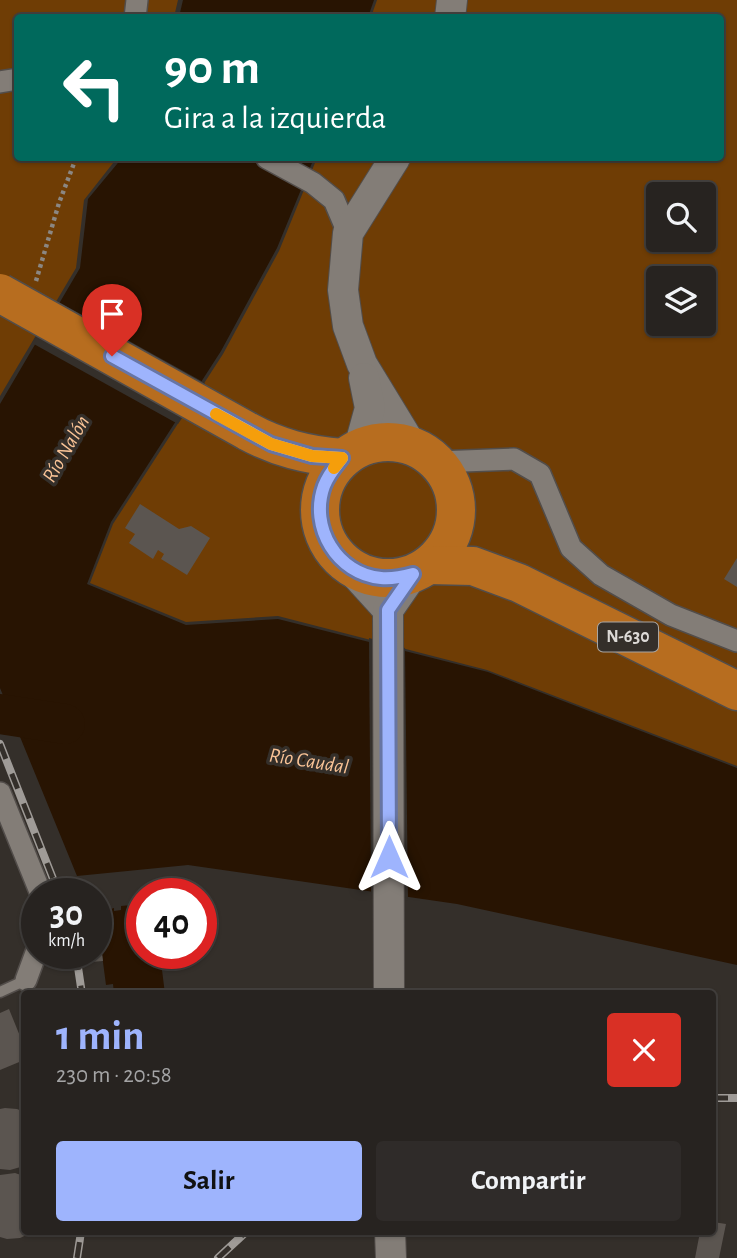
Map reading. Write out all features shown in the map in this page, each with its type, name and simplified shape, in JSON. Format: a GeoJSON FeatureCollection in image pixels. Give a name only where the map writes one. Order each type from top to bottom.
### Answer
{"type":"FeatureCollection","features":[{"type":"Feature","properties":{"kind":"highway"},"geometry":{"type":"LineString","coordinates":[[0,293],[259,438],[312,456],[351,453],[377,443],[395,442],[424,454]]}},
{"type":"Feature","properties":{"kind":"highway"},"geometry":{"type":"LineString","coordinates":[[259,438],[298,472],[320,508]]}},
{"type":"Feature","properties":{"kind":"highway"},"geometry":{"type":"LineString","coordinates":[[347,565],[332,550],[322,530],[320,508],[324,486],[351,453]]}},
{"type":"Feature","properties":{"kind":"highway","name":"N-630"},"geometry":{"type":"LineString","coordinates":[[424,454],[448,478],[455,496],[457,515],[477,543],[519,583]]}},
{"type":"Feature","properties":{"kind":"highway"},"geometry":{"type":"LineString","coordinates":[[422,570],[443,551],[452,534],[457,515]]}},
{"type":"Feature","properties":{"kind":"highway","name":"N-630"},"geometry":{"type":"LineString","coordinates":[[347,565],[362,574],[396,579],[422,570],[473,566],[519,583],[737,691]]}},
{"type":"Feature","properties":{"kind":"street"},"geometry":{"type":"LineString","coordinates":[[273,161],[313,183],[334,200],[348,233]]}},
{"type":"Feature","properties":{"kind":"street"},"geometry":{"type":"LineString","coordinates":[[351,453],[370,408],[362,364],[348,327],[343,290],[348,233],[393,161]]}},
{"type":"Feature","properties":{"kind":"street"},"geometry":{"type":"LineString","coordinates":[[362,364],[424,454],[514,459],[540,474],[571,548],[601,575],[671,615],[737,641]]}},
{"type":"Feature","properties":{"kind":"street"},"geometry":{"type":"LineString","coordinates":[[347,565],[388,610]]}},
{"type":"Feature","properties":{"kind":"street"},"geometry":{"type":"LineString","coordinates":[[389,990],[388,610],[422,570]]}},
{"type":"Feature","properties":{"kind":"street"},"geometry":{"type":"LineString","coordinates":[[0,793],[35,878]]}},
{"type":"Feature","properties":{"kind":"street"},"geometry":{"type":"LineString","coordinates":[[26,980],[30,969]]}},
{"type":"Feature","properties":{"kind":"lane"},"geometry":{"type":"LineString","coordinates":[[0,992],[26,980]]}},
{"type":"Feature","properties":{"kind":"path"},"geometry":{"type":"LineString","coordinates":[[36,282],[75,161]]}},
{"type":"Feature","properties":{"kind":"shaded area"},"geometry":{"type":"Polygon","coordinates":[[[0,0],[178,0],[175,14],[14,14],[14,161],[115,161],[84,200],[76,268],[0,396],[0,0]]]}},
{"type":"Feature","properties":{"kind":"shaded area"},"geometry":{"type":"Polygon","coordinates":[[[377,0],[737,0],[737,766],[487,670],[278,616],[186,622],[90,583],[113,524],[223,354],[279,251],[316,161],[724,161],[724,14],[372,14],[377,0]]]}},
{"type":"Feature","properties":{"kind":"water"},"geometry":{"type":"Polygon","coordinates":[[[183,0],[374,0],[369,14],[180,14],[183,0]]]}},
{"type":"Feature","properties":{"kind":"water","name":"Río Nalón"},"geometry":{"type":"Polygon","coordinates":[[[120,161],[313,161],[277,248],[221,351],[111,522],[87,584],[186,625],[278,619],[488,672],[737,768],[737,965],[457,904],[188,865],[77,876],[0,688],[0,404],[80,268],[88,199],[120,161]]]}},
{"type":"Feature","properties":{"kind":"water"},"geometry":{"type":"Polygon","coordinates":[[[121,906],[126,906],[126,969],[162,969],[164,990],[114,990],[113,984],[106,985],[104,969],[112,969],[112,909],[121,910],[121,906]]]}},
{"type":"Feature","properties":{"kind":"pier"},"geometry":{"type":"Polygon","coordinates":[[[57,301],[205,383],[178,424],[32,343],[57,301]]]}},
{"type":"Feature","properties":{"kind":"pier"},"geometry":{"type":"Polygon","coordinates":[[[369,638],[405,648],[408,901],[371,895],[369,638]]]}},
{"type":"Feature","properties":{"kind":"building"},"geometry":{"type":"Polygon","coordinates":[[[140,504],[179,529],[191,526],[210,538],[187,575],[161,559],[164,554],[158,550],[153,559],[129,543],[135,534],[125,528],[140,504]]]}},
{"type":"Feature","properties":{"kind":"building"},"geometry":{"type":"Polygon","coordinates":[[[737,558],[737,587],[724,579],[737,558]]]}},
{"type":"Feature","properties":{"kind":"building"},"geometry":{"type":"Polygon","coordinates":[[[9,1009],[21,1039],[21,1061],[0,1070],[0,1013],[9,1009]]]}},
{"type":"Feature","properties":{"kind":"building"},"geometry":{"type":"Polygon","coordinates":[[[0,1109],[21,1111],[21,1167],[10,1170],[0,1169],[0,1109]]]}},
{"type":"Feature","properties":{"kind":"building"},"geometry":{"type":"Polygon","coordinates":[[[0,1175],[21,1175],[21,1235],[26,1235],[20,1238],[0,1237],[0,1175]]]}},
{"type":"Feature","properties":{"kind":"building"},"geometry":{"type":"Polygon","coordinates":[[[716,1222],[726,1224],[719,1258],[695,1258],[699,1235],[716,1235],[716,1222]]]}},
{"type":"Feature","properties":{"kind":"waterway","name":"Río Caudal"},"geometry":{"type":"LineString","coordinates":[[0,714],[65,724]]}},
{"type":"Feature","properties":{"kind":"railway"},"geometry":{"type":"LineString","coordinates":[[0,744],[53,878]]}},
{"type":"Feature","properties":{"kind":"railway"},"geometry":{"type":"LineString","coordinates":[[78,969],[81,990]]}},
{"type":"Feature","properties":{"kind":"railway"},"geometry":{"type":"LineString","coordinates":[[716,1098],[737,1098]]}},
{"type":"Feature","properties":{"kind":"railway"},"geometry":{"type":"LineString","coordinates":[[77,1258],[81,1235]]}},
{"type":"Feature","properties":{"kind":"railway"},"geometry":{"type":"LineString","coordinates":[[218,1258],[243,1235]]}},
{"type":"Feature","properties":{"kind":"slow traffic"},"geometry":{"type":"LineString","coordinates":[[216,414],[271,444],[312,456],[342,458],[334,468]]}},
{"type":"Feature","properties":{"kind":"route"},"geometry":{"type":"LineString","coordinates":[[112,356],[271,444],[312,456],[342,458],[324,486],[320,508],[322,530],[332,550],[347,565],[362,574],[396,579],[413,574],[388,610],[389,857]]}}]}
